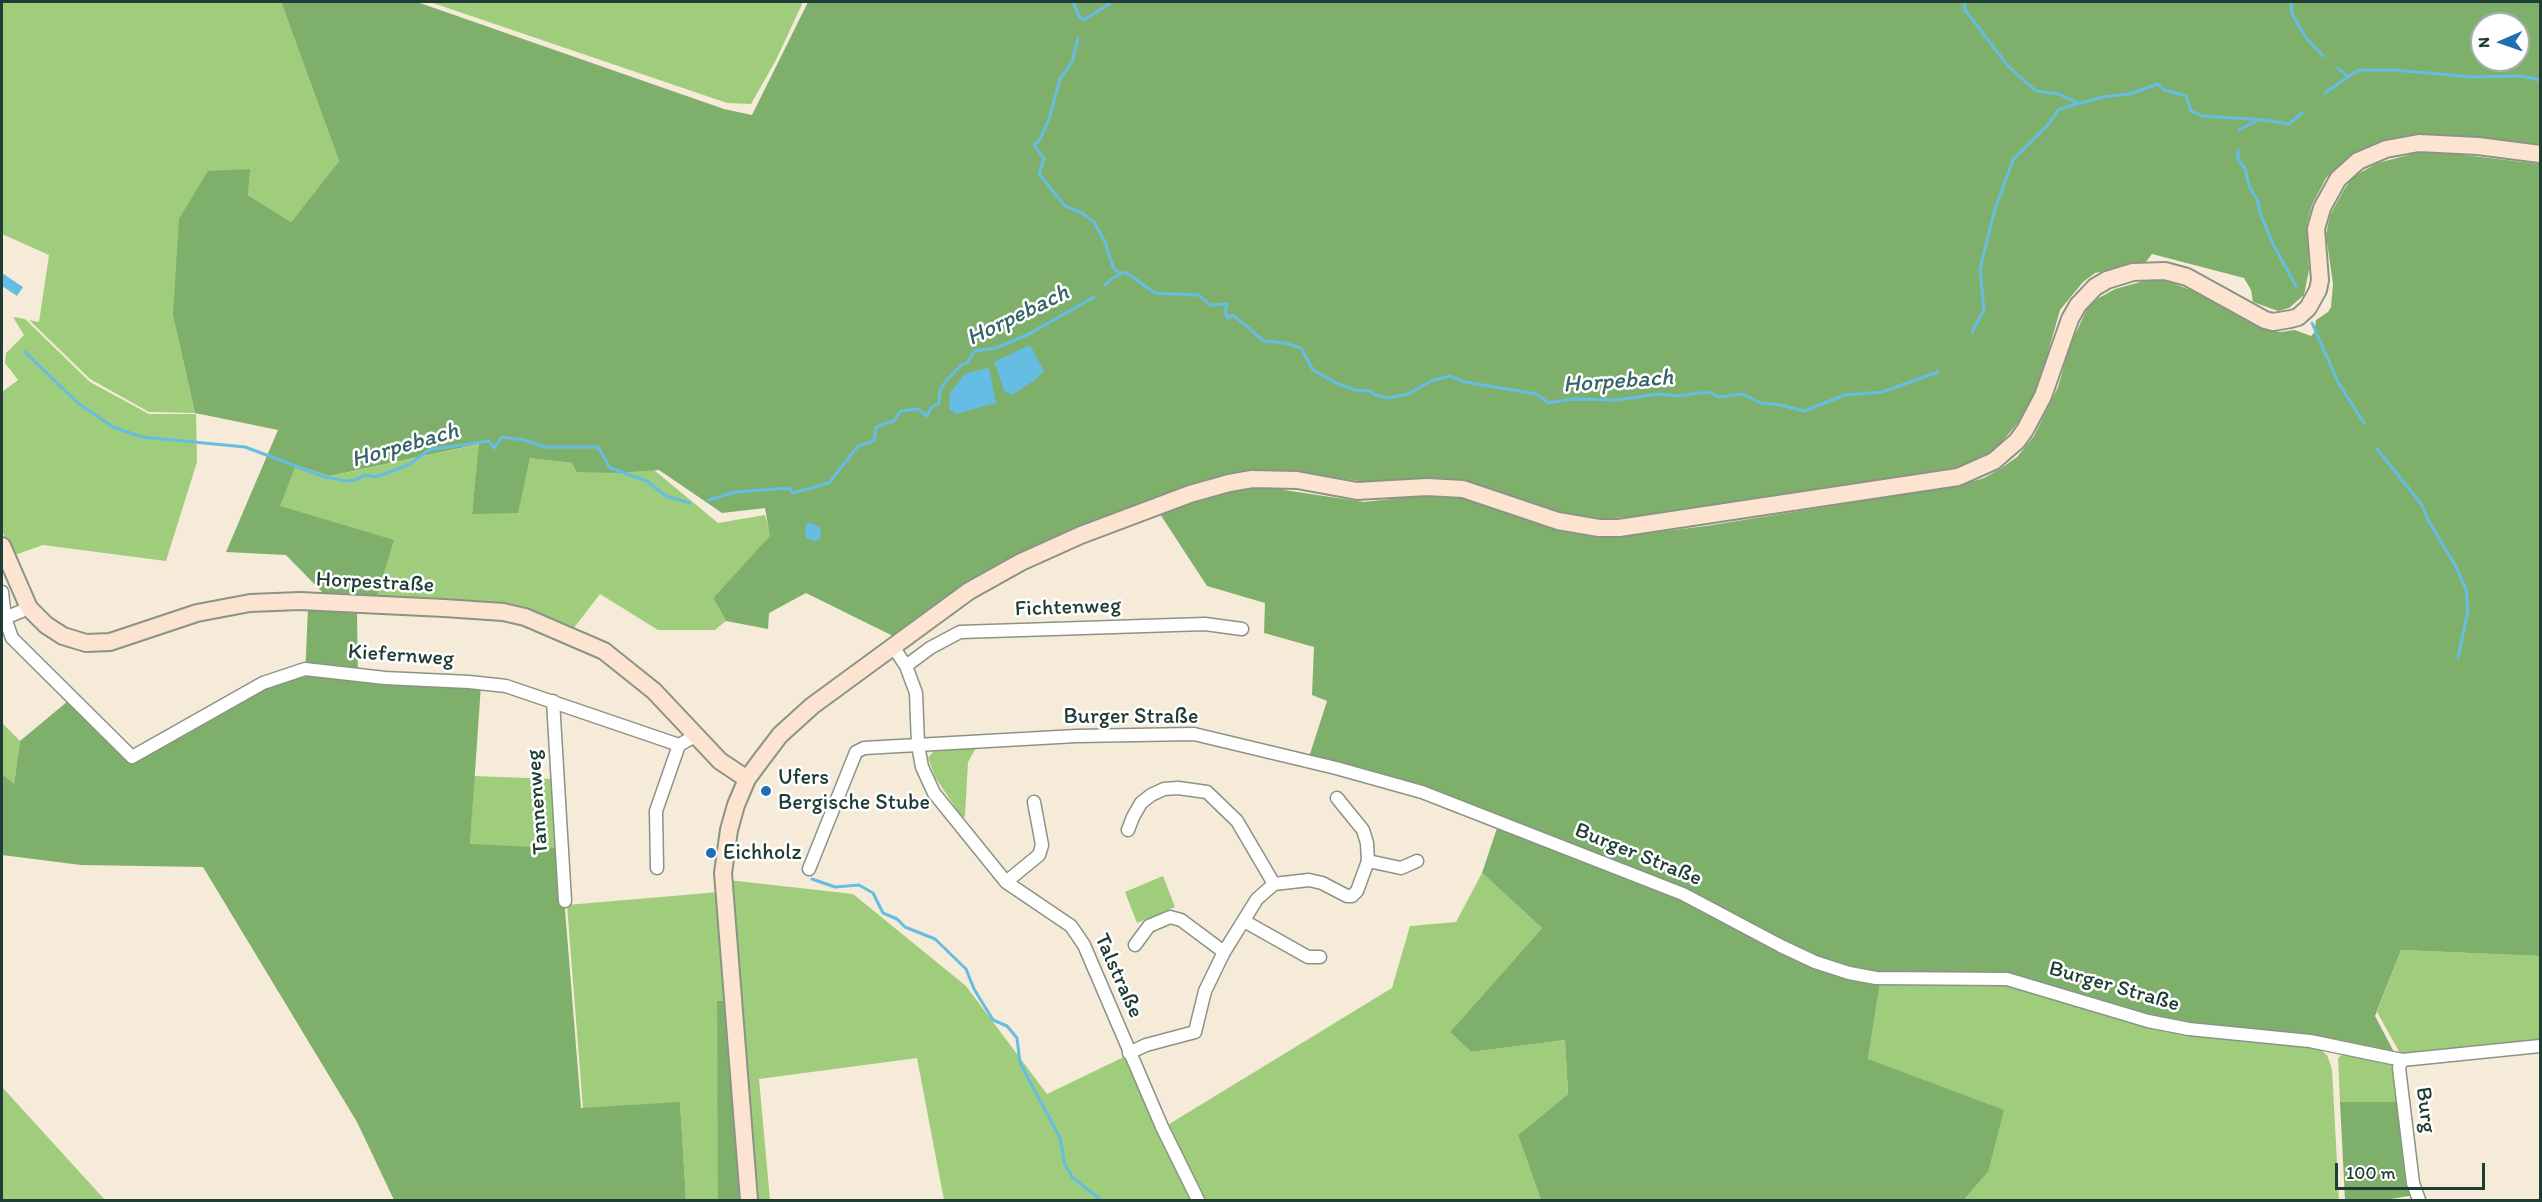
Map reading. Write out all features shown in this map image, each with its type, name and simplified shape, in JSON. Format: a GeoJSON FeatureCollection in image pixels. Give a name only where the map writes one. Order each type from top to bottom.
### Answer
{"type":"FeatureCollection","features":[{"type":"Feature","properties":{"kind":"street"},"geometry":{"type":"LineString","coordinates":[[749,1200],[723,873],[729,830],[747,779],[780,735],[812,706],[892,645],[969,591],[1056,545],[1190,494],[1252,479],[1297,480],[1357,491],[1427,487],[1463,489],[1558,521],[1589,527],[1619,528],[1958,477],[1994,461],[2025,430],[2043,396],[2070,319],[2085,295],[2101,283],[2133,272],[2164,271],[2187,277],[2265,320],[2273,322],[2291,320],[2308,308],[2318,290],[2320,280],[2316,229],[2322,208],[2338,179],[2358,161],[2386,149],[2419,143],[2468,145],[2541,154]]}},
{"type":"Feature","properties":{"kind":"street","name":"Horpestraße"},"geometry":{"type":"LineString","coordinates":[[3,557],[29,608],[46,625],[63,636],[86,643],[110,642],[197,613],[250,603],[300,601],[503,612],[525,617],[604,651],[654,691],[720,761],[747,779]]}},
{"type":"Feature","properties":{"kind":"street"},"geometry":{"type":"LineString","coordinates":[[2,592],[5,618],[29,608]]}},
{"type":"Feature","properties":{"kind":"street","name":"Kiefernweg"},"geometry":{"type":"LineString","coordinates":[[5,618],[12,638],[132,757],[263,683],[305,669],[385,678],[506,686],[679,745]]}},
{"type":"Feature","properties":{"kind":"street","name":"Fichtenweg"},"geometry":{"type":"LineString","coordinates":[[906,666],[930,648],[960,632],[1205,624],[1242,628]]}},
{"type":"Feature","properties":{"kind":"street","name":"Talstraße"},"geometry":{"type":"LineString","coordinates":[[892,645],[906,666],[916,693],[918,745],[924,774],[934,793],[1006,882],[1071,926],[1084,945],[1129,1053],[1198,1200]]}},
{"type":"Feature","properties":{"kind":"street","name":"Tannenweg"},"geometry":{"type":"LineString","coordinates":[[553,701],[565,901]]}},
{"type":"Feature","properties":{"kind":"street","name":"Burger Straße"},"geometry":{"type":"LineString","coordinates":[[918,745],[1076,736],[1194,734],[1422,792],[1661,885],[1705,905],[1806,958],[1849,973],[1876,978],[2007,979],[2148,1021],[2189,1029],[2310,1041],[2335,1047]]}},
{"type":"Feature","properties":{"kind":"street"},"geometry":{"type":"LineString","coordinates":[[657,868],[656,811],[679,745],[695,736]]}},
{"type":"Feature","properties":{"kind":"street"},"geometry":{"type":"LineString","coordinates":[[810,869],[856,752],[864,748],[918,745]]}},
{"type":"Feature","properties":{"kind":"street"},"geometry":{"type":"LineString","coordinates":[[1128,830],[1141,803],[1151,795],[1164,789],[1178,788],[1208,792],[1237,821],[1275,884]]}},
{"type":"Feature","properties":{"kind":"street"},"geometry":{"type":"LineString","coordinates":[[1129,1053],[1146,1045],[1195,1032],[1205,991],[1224,952],[1257,899],[1275,884],[1310,880],[1322,883],[1347,896],[1352,896],[1357,891],[1368,861],[1367,843],[1363,830],[1337,798]]}},
{"type":"Feature","properties":{"kind":"street"},"geometry":{"type":"LineString","coordinates":[[1006,882],[1039,855],[1042,845],[1034,802]]}},
{"type":"Feature","properties":{"kind":"street"},"geometry":{"type":"LineString","coordinates":[[1368,861],[1401,868],[1417,861]]}},
{"type":"Feature","properties":{"kind":"street"},"geometry":{"type":"LineString","coordinates":[[1135,945],[1149,926],[1170,917],[1181,920],[1224,952]]}},
{"type":"Feature","properties":{"kind":"street"},"geometry":{"type":"LineString","coordinates":[[1244,921],[1308,957],[1320,957]]}},
{"type":"Feature","properties":{"kind":"street","name":"Burg"},"geometry":{"type":"LineString","coordinates":[[2335,1047],[2402,1060],[2541,1046]]}},
{"type":"Feature","properties":{"kind":"street","name":"Burg"},"geometry":{"type":"LineString","coordinates":[[2402,1060],[2399,1068],[2413,1183],[2419,1200]]}},
{"type":"Feature","properties":{"kind":"green space"},"geometry":{"type":"Polygon","coordinates":[[[2,2],[281,2],[339,161],[291,222],[248,195],[249,169],[173,316],[195,413],[149,412],[90,379],[29,320],[39,322],[49,255],[2,234],[2,2]]]}},
{"type":"Feature","properties":{"kind":"green space"},"geometry":{"type":"Polygon","coordinates":[[[281,2],[417,2],[724,109],[752,115],[808,2],[2540,2],[2540,148],[2382,142],[2350,155],[2326,178],[2312,205],[2307,224],[2309,270],[2304,295],[2289,308],[2278,311],[2253,302],[2251,290],[2244,278],[2152,254],[2145,263],[2095,273],[2083,282],[2060,310],[2042,374],[2023,417],[1999,445],[1987,454],[1958,467],[1671,515],[1595,519],[1578,518],[1410,482],[1364,482],[1297,471],[1272,470],[1229,477],[1146,503],[1063,533],[967,584],[895,637],[806,593],[769,613],[768,629],[726,621],[713,598],[770,536],[765,508],[722,513],[659,470],[618,473],[577,472],[572,463],[530,458],[518,513],[472,514],[479,444],[330,476],[296,465],[280,506],[394,540],[375,602],[325,595],[286,555],[226,552],[278,430],[195,413],[173,316],[179,219],[208,171],[250,169],[248,195],[291,222],[339,161],[281,2]]]}},
{"type":"Feature","properties":{"kind":"green space"},"geometry":{"type":"Polygon","coordinates":[[[430,2],[803,2],[776,60],[751,104],[727,103],[430,2]]]}},
{"type":"Feature","properties":{"kind":"green space"},"geometry":{"type":"Polygon","coordinates":[[[2439,152],[2540,164],[2540,956],[2401,950],[2375,1016],[2395,1054],[2171,1022],[2045,985],[1881,975],[1811,957],[1679,888],[1309,757],[1327,701],[1312,695],[1314,647],[1264,633],[1265,603],[1207,586],[1158,511],[1230,491],[1273,485],[1284,490],[1364,502],[1437,494],[1485,503],[1538,524],[1584,535],[1616,537],[1706,526],[1961,485],[1984,478],[2000,469],[2017,457],[2034,436],[2058,387],[2070,345],[2087,309],[2097,299],[2115,289],[2151,279],[2163,280],[2194,291],[2254,325],[2280,332],[2295,330],[2311,336],[2314,333],[2316,320],[2328,312],[2331,307],[2333,284],[2326,235],[2330,215],[2345,188],[2354,176],[2378,163],[2416,153],[2439,152]]]}},
{"type":"Feature","properties":{"kind":"green space"},"geometry":{"type":"Polygon","coordinates":[[[13,317],[25,319],[90,382],[149,414],[196,414],[197,462],[166,561],[43,545],[12,556],[2,530],[2,392],[18,380],[5,363],[6,353],[24,335],[13,317]]]}},
{"type":"Feature","properties":{"kind":"green space"},"geometry":{"type":"Polygon","coordinates":[[[480,444],[472,513],[517,513],[530,458],[572,463],[618,473],[654,470],[718,523],[765,515],[771,536],[713,598],[726,621],[715,630],[658,630],[600,594],[573,629],[375,602],[279,506],[296,465],[331,476],[480,444]]]}},
{"type":"Feature","properties":{"kind":"green space"},"geometry":{"type":"Polygon","coordinates":[[[308,608],[357,611],[358,678],[481,685],[470,844],[560,848],[581,1108],[680,1102],[686,1200],[394,1200],[357,1122],[203,867],[81,865],[2,855],[2,774],[14,784],[20,741],[68,701],[132,761],[263,684],[305,677],[308,608]]]}},
{"type":"Feature","properties":{"kind":"green space"},"geometry":{"type":"Polygon","coordinates":[[[2,723],[20,741],[14,785],[2,774],[2,723]]]}},
{"type":"Feature","properties":{"kind":"green space"},"geometry":{"type":"Polygon","coordinates":[[[976,748],[968,762],[965,817],[961,816],[935,777],[928,758],[934,751],[976,748]]]}},
{"type":"Feature","properties":{"kind":"green space"},"geometry":{"type":"Polygon","coordinates":[[[474,776],[555,779],[560,848],[470,845],[474,776]]]}},
{"type":"Feature","properties":{"kind":"green space"},"geometry":{"type":"Polygon","coordinates":[[[1498,825],[1656,886],[1735,924],[1880,983],[1868,1059],[2004,1110],[1988,1172],[1964,1200],[1541,1200],[1518,1135],[1568,1094],[1565,1040],[1471,1052],[1450,1032],[1542,928],[1482,873],[1498,825]]]}},
{"type":"Feature","properties":{"kind":"green space"},"geometry":{"type":"Polygon","coordinates":[[[1482,873],[1542,928],[1450,1032],[1471,1052],[1565,1040],[1568,1094],[1518,1135],[1541,1200],[1205,1200],[1166,1126],[1392,988],[1410,926],[1456,922],[1482,873]]]}},
{"type":"Feature","properties":{"kind":"green space"},"geometry":{"type":"Polygon","coordinates":[[[1163,876],[1175,907],[1137,923],[1125,892],[1163,876]]]}},
{"type":"Feature","properties":{"kind":"green space"},"geometry":{"type":"Polygon","coordinates":[[[728,880],[853,894],[966,986],[1047,1094],[1128,1055],[1194,1200],[944,1200],[917,1058],[759,1079],[770,1200],[753,1200],[728,880]]]}},
{"type":"Feature","properties":{"kind":"green space"},"geometry":{"type":"Polygon","coordinates":[[[719,892],[730,1000],[717,1001],[719,1200],[686,1200],[680,1103],[583,1109],[567,905],[719,892]]]}},
{"type":"Feature","properties":{"kind":"green space"},"geometry":{"type":"Polygon","coordinates":[[[2401,950],[2540,956],[2540,1044],[2401,1055],[2377,1012],[2401,950]]]}},
{"type":"Feature","properties":{"kind":"green space"},"geometry":{"type":"Polygon","coordinates":[[[2006,982],[2316,1046],[2327,1055],[2332,1069],[2339,1200],[1964,1200],[1988,1172],[1868,1059],[1880,983],[2006,982]]]}},
{"type":"Feature","properties":{"kind":"green space"},"geometry":{"type":"Polygon","coordinates":[[[730,1000],[743,1200],[718,1200],[717,1001],[730,1000]]]}},
{"type":"Feature","properties":{"kind":"green space"},"geometry":{"type":"Polygon","coordinates":[[[2343,1054],[2392,1062],[2397,1071],[2400,1102],[2340,1102],[2338,1058],[2343,1054]]]}},
{"type":"Feature","properties":{"kind":"green space"},"geometry":{"type":"Polygon","coordinates":[[[2,1087],[105,1200],[2,1200],[2,1087]]]}},
{"type":"Feature","properties":{"kind":"green space"},"geometry":{"type":"Polygon","coordinates":[[[2340,1102],[2400,1102],[2415,1195],[2385,1200],[2345,1200],[2340,1102]]]}},
{"type":"Feature","properties":{"kind":"water"},"geometry":{"type":"Polygon","coordinates":[[[2,273],[23,287],[17,296],[2,286],[2,273]]]}},
{"type":"Feature","properties":{"kind":"water"},"geometry":{"type":"Polygon","coordinates":[[[1030,345],[1044,371],[1012,395],[1005,392],[994,362],[1030,345]]]}},
{"type":"Feature","properties":{"kind":"water"},"geometry":{"type":"Polygon","coordinates":[[[989,368],[996,403],[956,414],[949,409],[950,393],[966,373],[989,368]]]}},
{"type":"Feature","properties":{"kind":"water"},"geometry":{"type":"Polygon","coordinates":[[[812,523],[821,528],[820,539],[814,541],[806,538],[805,531],[806,524],[812,523]]]}},
{"type":"Feature","properties":{"kind":"waterway"},"geometry":{"type":"LineString","coordinates":[[1073,2],[1079,16],[1084,20],[1112,2]]}},
{"type":"Feature","properties":{"kind":"waterway"},"geometry":{"type":"LineString","coordinates":[[1964,2],[1965,10],[2008,66],[2036,91],[2059,94],[2078,103]]}},
{"type":"Feature","properties":{"kind":"waterway"},"geometry":{"type":"LineString","coordinates":[[2291,2],[2292,14],[2306,38],[2323,56]]}},
{"type":"Feature","properties":{"kind":"waterway"},"geometry":{"type":"LineString","coordinates":[[1078,38],[1072,62],[1060,79],[1049,119],[1039,141],[1034,145],[1044,159],[1039,174],[1065,206],[1082,213],[1094,222],[1105,242],[1113,267],[1120,274]]}},
{"type":"Feature","properties":{"kind":"waterway"},"geometry":{"type":"LineString","coordinates":[[2338,68],[2348,77]]}},
{"type":"Feature","properties":{"kind":"waterway","name":"Horpebach"},"geometry":{"type":"LineString","coordinates":[[2325,93],[2358,70],[2394,70],[2472,77],[2521,76],[2540,80]]}},
{"type":"Feature","properties":{"kind":"waterway","name":"Horpebach"},"geometry":{"type":"LineString","coordinates":[[1972,332],[1984,310],[1980,269],[1995,209],[2013,160],[2048,125],[2059,109],[2103,97],[2129,94],[2158,84],[2164,90],[2186,96],[2191,111],[2202,116],[2289,124],[2302,113]]}},
{"type":"Feature","properties":{"kind":"waterway"},"geometry":{"type":"LineString","coordinates":[[2239,130],[2258,120]]}},
{"type":"Feature","properties":{"kind":"waterway"},"geometry":{"type":"LineString","coordinates":[[2238,150],[2238,160],[2245,168],[2249,186],[2258,201],[2260,214],[2296,286]]}},
{"type":"Feature","properties":{"kind":"waterway","name":"Horpebach"},"geometry":{"type":"LineString","coordinates":[[1105,285],[1112,278],[1125,272],[1155,293],[1199,295],[1210,305],[1227,304],[1225,313],[1228,318],[1233,315],[1264,341],[1285,343],[1301,348],[1313,370],[1336,383],[1388,398],[1408,394],[1431,381],[1450,376],[1465,382],[1537,394],[1548,403],[1573,399],[1617,400],[1659,394],[1678,396],[1708,392],[1719,397],[1742,394],[1761,403],[1804,411],[1845,395],[1882,392],[1938,372]]}},
{"type":"Feature","properties":{"kind":"waterway","name":"Horpebach"},"geometry":{"type":"LineString","coordinates":[[708,500],[736,492],[789,488],[793,493],[829,483],[858,446],[874,441],[876,427],[894,421],[901,411],[918,409],[927,416],[931,408],[939,403],[940,390],[946,381],[962,364],[967,363],[974,351],[996,348],[1029,334],[1094,297]]}},
{"type":"Feature","properties":{"kind":"waterway"},"geometry":{"type":"LineString","coordinates":[[2312,323],[2338,382],[2364,423]]}},
{"type":"Feature","properties":{"kind":"waterway","name":"Horpebach"},"geometry":{"type":"LineString","coordinates":[[25,352],[79,404],[113,427],[142,437],[245,447],[325,477],[345,481],[356,480],[365,475],[376,477],[390,472],[410,464],[429,450],[489,441],[494,448],[502,437],[524,440],[545,447],[598,447],[610,468],[647,481],[666,496],[690,503]]}},
{"type":"Feature","properties":{"kind":"waterway"},"geometry":{"type":"LineString","coordinates":[[2377,449],[2422,505],[2466,589],[2468,611],[2458,658]]}},
{"type":"Feature","properties":{"kind":"waterway"},"geometry":{"type":"LineString","coordinates":[[812,879],[835,887],[859,885],[873,893],[883,913],[897,919],[905,927],[935,939],[966,969],[974,989],[993,1020],[1007,1026],[1017,1038],[1020,1063],[1060,1138],[1065,1165],[1073,1178],[1101,1200]]}},
{"type":"Feature","properties":{"kind":"place","name":"Ufers Bergische Stube"},"geometry":{"type":"Point","coordinates":[766,791]}},
{"type":"Feature","properties":{"kind":"place","name":"Eichholz"},"geometry":{"type":"Point","coordinates":[711,853]}}]}
